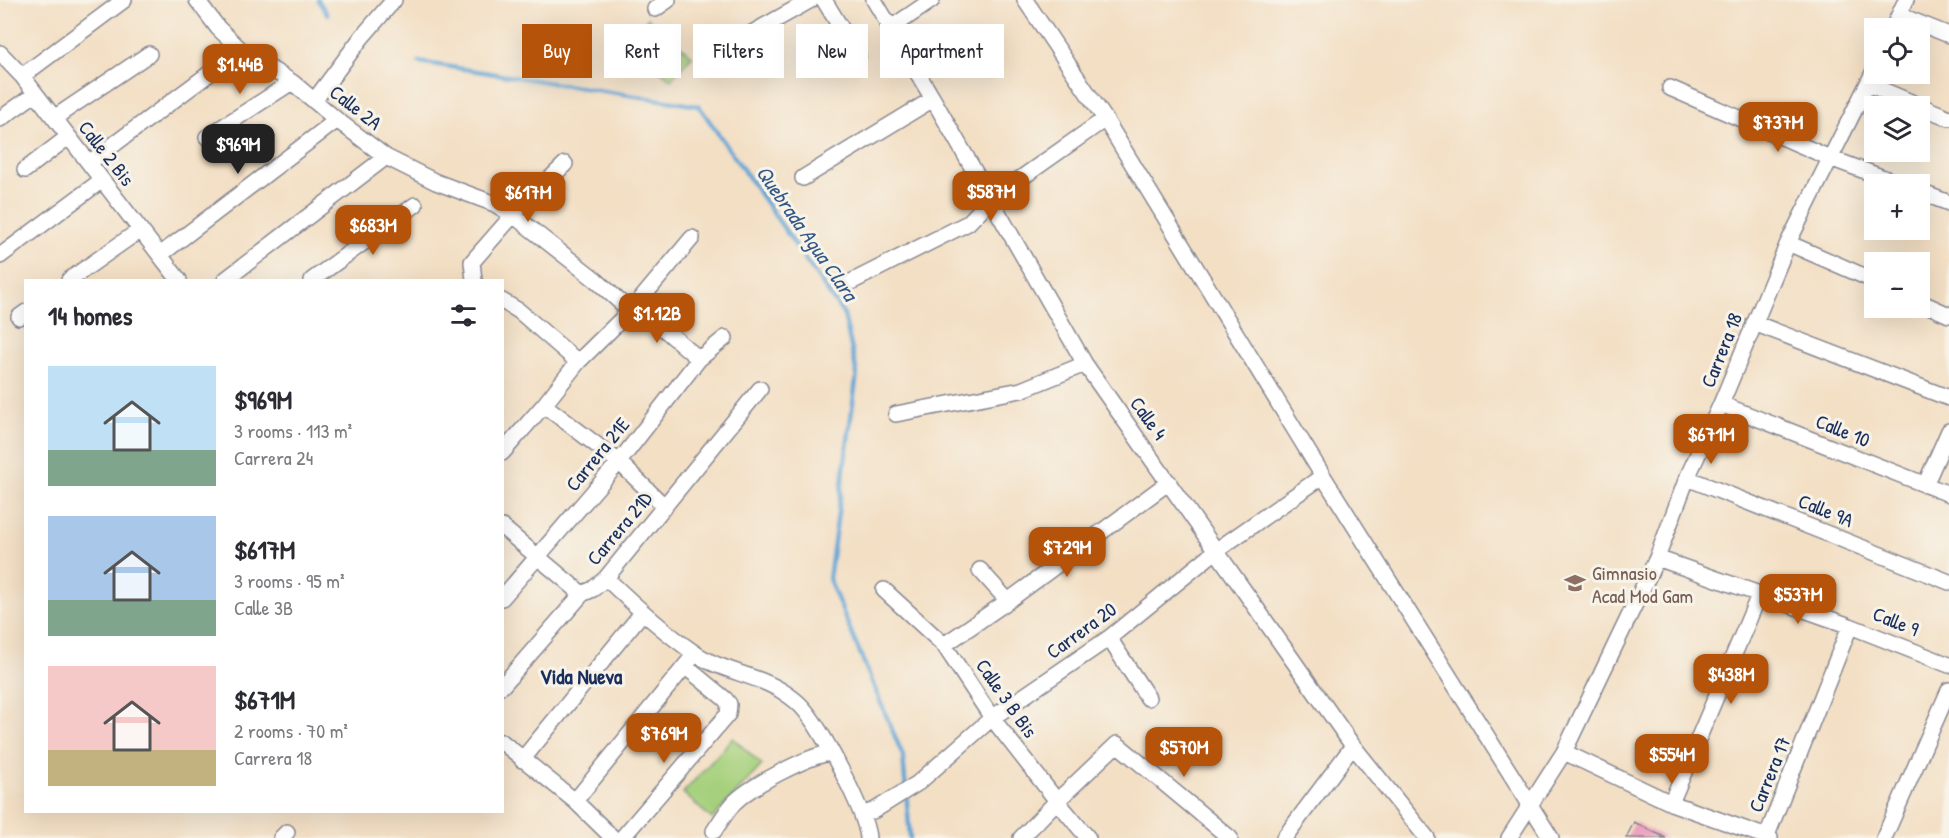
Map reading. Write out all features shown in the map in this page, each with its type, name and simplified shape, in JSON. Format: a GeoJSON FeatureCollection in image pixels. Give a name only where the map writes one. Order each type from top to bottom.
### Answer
{"type":"FeatureCollection","features":[{"type":"Feature","properties":{"kind":"street"},"geometry":{"type":"LineString","coordinates":[[22,76],[124,0]]}},
{"type":"Feature","properties":{"kind":"street","name":"Calle 2A"},"geometry":{"type":"LineString","coordinates":[[197,0],[218,28],[241,50],[292,82],[386,157],[436,182],[495,204],[513,215],[699,359]]}},
{"type":"Feature","properties":{"kind":"street"},"geometry":{"type":"LineString","coordinates":[[314,101],[362,37],[394,0]]}},
{"type":"Feature","properties":{"kind":"street"},"geometry":{"type":"LineString","coordinates":[[654,9],[668,0]]}},
{"type":"Feature","properties":{"kind":"street"},"geometry":{"type":"LineString","coordinates":[[768,24],[811,0]]}},
{"type":"Feature","properties":{"kind":"street"},"geometry":{"type":"LineString","coordinates":[[824,0],[839,24]]}},
{"type":"Feature","properties":{"kind":"street","name":"Calle 4"},"geometry":{"type":"LineString","coordinates":[[874,0],[889,24]]}},
{"type":"Feature","properties":{"kind":"street"},"geometry":{"type":"LineString","coordinates":[[897,24],[932,0]]}},
{"type":"Feature","properties":{"kind":"street"},"geometry":{"type":"LineString","coordinates":[[1025,0],[1105,119],[1323,476],[1551,838]]}},
{"type":"Feature","properties":{"kind":"street"},"geometry":{"type":"LineString","coordinates":[[1898,18],[1906,0]]}},
{"type":"Feature","properties":{"kind":"street"},"geometry":{"type":"LineString","coordinates":[[1930,30],[1949,35]]}},
{"type":"Feature","properties":{"kind":"street"},"geometry":{"type":"LineString","coordinates":[[88,163],[241,50]]}},
{"type":"Feature","properties":{"kind":"street","name":"Calle 2 Bis"},"geometry":{"type":"LineString","coordinates":[[0,53],[22,76],[160,255],[175,279]]}},
{"type":"Feature","properties":{"kind":"street"},"geometry":{"type":"LineString","coordinates":[[54,118],[149,54]]}},
{"type":"Feature","properties":{"kind":"street","name":"Calle 4"},"geometry":{"type":"LineString","coordinates":[[921,78],[1085,364],[1353,746],[1426,838]]}},
{"type":"Feature","properties":{"kind":"street"},"geometry":{"type":"LineString","coordinates":[[207,137],[292,82]]}},
{"type":"Feature","properties":{"kind":"street"},"geometry":{"type":"LineString","coordinates":[[1868,84],[1949,118]]}},
{"type":"Feature","properties":{"kind":"street","name":"Carrera 18"},"geometry":{"type":"LineString","coordinates":[[1509,838],[1564,752],[1657,558],[1687,478],[1721,404],[1788,243],[1868,84]]}},
{"type":"Feature","properties":{"kind":"street"},"geometry":{"type":"LineString","coordinates":[[1670,88],[1830,158],[1873,174]]}},
{"type":"Feature","properties":{"kind":"street"},"geometry":{"type":"LineString","coordinates":[[0,118],[35,94]]}},
{"type":"Feature","properties":{"kind":"street"},"geometry":{"type":"LineString","coordinates":[[803,178],[933,99]]}},
{"type":"Feature","properties":{"kind":"street"},"geometry":{"type":"LineString","coordinates":[[851,282],[968,223],[990,200],[1105,119]]}},
{"type":"Feature","properties":{"kind":"street"},"geometry":{"type":"LineString","coordinates":[[160,255],[337,120]]}},
{"type":"Feature","properties":{"kind":"street"},"geometry":{"type":"LineString","coordinates":[[25,170],[68,137]]}},
{"type":"Feature","properties":{"kind":"street"},"geometry":{"type":"LineString","coordinates":[[226,279],[386,157]]}},
{"type":"Feature","properties":{"kind":"street"},"geometry":{"type":"LineString","coordinates":[[474,279],[472,262],[513,215],[565,164]]}},
{"type":"Feature","properties":{"kind":"street"},"geometry":{"type":"LineString","coordinates":[[0,256],[102,180]]}},
{"type":"Feature","properties":{"kind":"street"},"geometry":{"type":"LineString","coordinates":[[1930,196],[1949,203]]}},
{"type":"Feature","properties":{"kind":"street"},"geometry":{"type":"LineString","coordinates":[[313,279],[415,205]]}},
{"type":"Feature","properties":{"kind":"street"},"geometry":{"type":"LineString","coordinates":[[70,279],[140,230]]}},
{"type":"Feature","properties":{"kind":"street"},"geometry":{"type":"LineString","coordinates":[[504,451],[578,362],[633,308],[692,238]]}},
{"type":"Feature","properties":{"kind":"street"},"geometry":{"type":"LineString","coordinates":[[1788,243],[1864,277]]}},
{"type":"Feature","properties":{"kind":"street"},"geometry":{"type":"LineString","coordinates":[[504,302],[519,311],[578,362]]}},
{"type":"Feature","properties":{"kind":"street"},"geometry":{"type":"LineString","coordinates":[[1930,306],[1949,315]]}},
{"type":"Feature","properties":{"kind":"street"},"geometry":{"type":"LineString","coordinates":[[1754,323],[1949,398]]}},
{"type":"Feature","properties":{"kind":"street","name":"Carrera 21E"},"geometry":{"type":"LineString","coordinates":[[504,596],[619,462],[699,359],[725,338]]}},
{"type":"Feature","properties":{"kind":"street"},"geometry":{"type":"LineString","coordinates":[[896,414],[1021,390],[1085,364]]}},
{"type":"Feature","properties":{"kind":"street","name":"Carrera 21D"},"geometry":{"type":"LineString","coordinates":[[504,684],[582,594],[593,589],[606,578],[760,389]]}},
{"type":"Feature","properties":{"kind":"street","name":"Calle 10"},"geometry":{"type":"LineString","coordinates":[[1721,404],[1949,494]]}},
{"type":"Feature","properties":{"kind":"street"},"geometry":{"type":"LineString","coordinates":[[544,405],[619,462],[665,507]]}},
{"type":"Feature","properties":{"kind":"street"},"geometry":{"type":"LineString","coordinates":[[1925,485],[1949,431]]}},
{"type":"Feature","properties":{"kind":"street","name":"Carrera 20"},"geometry":{"type":"LineString","coordinates":[[869,813],[918,783],[992,718],[1109,638],[1217,550],[1323,476]]}},
{"type":"Feature","properties":{"kind":"street","name":"Calle 9A"},"geometry":{"type":"LineString","coordinates":[[1687,478],[1949,582]]}},
{"type":"Feature","properties":{"kind":"street"},"geometry":{"type":"LineString","coordinates":[[944,645],[1008,601],[1169,482]]}},
{"type":"Feature","properties":{"kind":"street"},"geometry":{"type":"LineString","coordinates":[[504,529],[582,594]]}},
{"type":"Feature","properties":{"kind":"street","name":"Calle 9"},"geometry":{"type":"LineString","coordinates":[[1657,558],[1760,593],[1949,665]]}},
{"type":"Feature","properties":{"kind":"street"},"geometry":{"type":"LineString","coordinates":[[980,570],[1008,601]]}},
{"type":"Feature","properties":{"kind":"street"},"geometry":{"type":"LineString","coordinates":[[606,578],[642,613],[694,653],[720,667],[766,683],[802,707],[822,734],[831,753],[869,813],[868,838]]}},
{"type":"Feature","properties":{"kind":"street","name":"Calle 3 B Bis"},"geometry":{"type":"LineString","coordinates":[[884,590],[944,645],[992,718],[1088,838]]}},
{"type":"Feature","properties":{"kind":"street"},"geometry":{"type":"LineString","coordinates":[[1671,803],[1760,593]]}},
{"type":"Feature","properties":{"kind":"street"},"geometry":{"type":"LineString","coordinates":[[522,760],[642,613]]}},
{"type":"Feature","properties":{"kind":"street","name":"Carrera 17"},"geometry":{"type":"LineString","coordinates":[[1768,838],[1850,626]]}},
{"type":"Feature","properties":{"kind":"street"},"geometry":{"type":"LineString","coordinates":[[1109,638],[1148,698]]}},
{"type":"Feature","properties":{"kind":"street"},"geometry":{"type":"LineString","coordinates":[[575,801],[686,667],[694,653]]}},
{"type":"Feature","properties":{"kind":"street"},"geometry":{"type":"LineString","coordinates":[[622,838],[728,714],[729,704],[725,699],[686,667]]}},
{"type":"Feature","properties":{"kind":"street"},"geometry":{"type":"LineString","coordinates":[[1884,838],[1949,690]]}},
{"type":"Feature","properties":{"kind":"street"},"geometry":{"type":"LineString","coordinates":[[504,744],[575,801],[614,838]]}},
{"type":"Feature","properties":{"kind":"street"},"geometry":{"type":"LineString","coordinates":[[1021,838],[1117,744],[1230,838]]}},
{"type":"Feature","properties":{"kind":"street"},"geometry":{"type":"LineString","coordinates":[[1284,838],[1353,746]]}},
{"type":"Feature","properties":{"kind":"street"},"geometry":{"type":"LineString","coordinates":[[1564,752],[1671,803],[1768,838]]}},
{"type":"Feature","properties":{"kind":"street"},"geometry":{"type":"LineString","coordinates":[[714,831],[734,802],[765,781],[796,764],[821,754],[831,753]]}},
{"type":"Feature","properties":{"kind":"green space"},"geometry":{"type":"Polygon","coordinates":[[[648,18],[655,24],[643,24],[648,18]]]}},
{"type":"Feature","properties":{"kind":"green space"},"geometry":{"type":"Polygon","coordinates":[[[681,46],[692,56],[681,69],[681,46]]]}},
{"type":"Feature","properties":{"kind":"green space"},"geometry":{"type":"Polygon","coordinates":[[[733,738],[762,765],[712,819],[683,793],[733,738]]]}},
{"type":"Feature","properties":{"kind":"building"},"geometry":{"type":"Polygon","coordinates":[[[1634,822],[1666,838],[1626,838],[1634,822]]]}},
{"type":"Feature","properties":{"kind":"waterway","name":"Quebrada Agua Clara"},"geometry":{"type":"LineString","coordinates":[[318,0],[327,14]]}},
{"type":"Feature","properties":{"kind":"waterway","name":"Quebrada Agua Clara"},"geometry":{"type":"LineString","coordinates":[[419,62],[699,106],[844,315],[857,373],[829,579],[903,756],[910,838]]}},
{"type":"Feature","properties":{"kind":"place","name":"Gimnasio Acad Mod Gam"},"geometry":{"type":"Point","coordinates":[1575,583]}},
{"type":"Feature","properties":{"kind":"district","name":"Vida Nueva"},"geometry":{"type":"Point","coordinates":[581,676]}}]}
